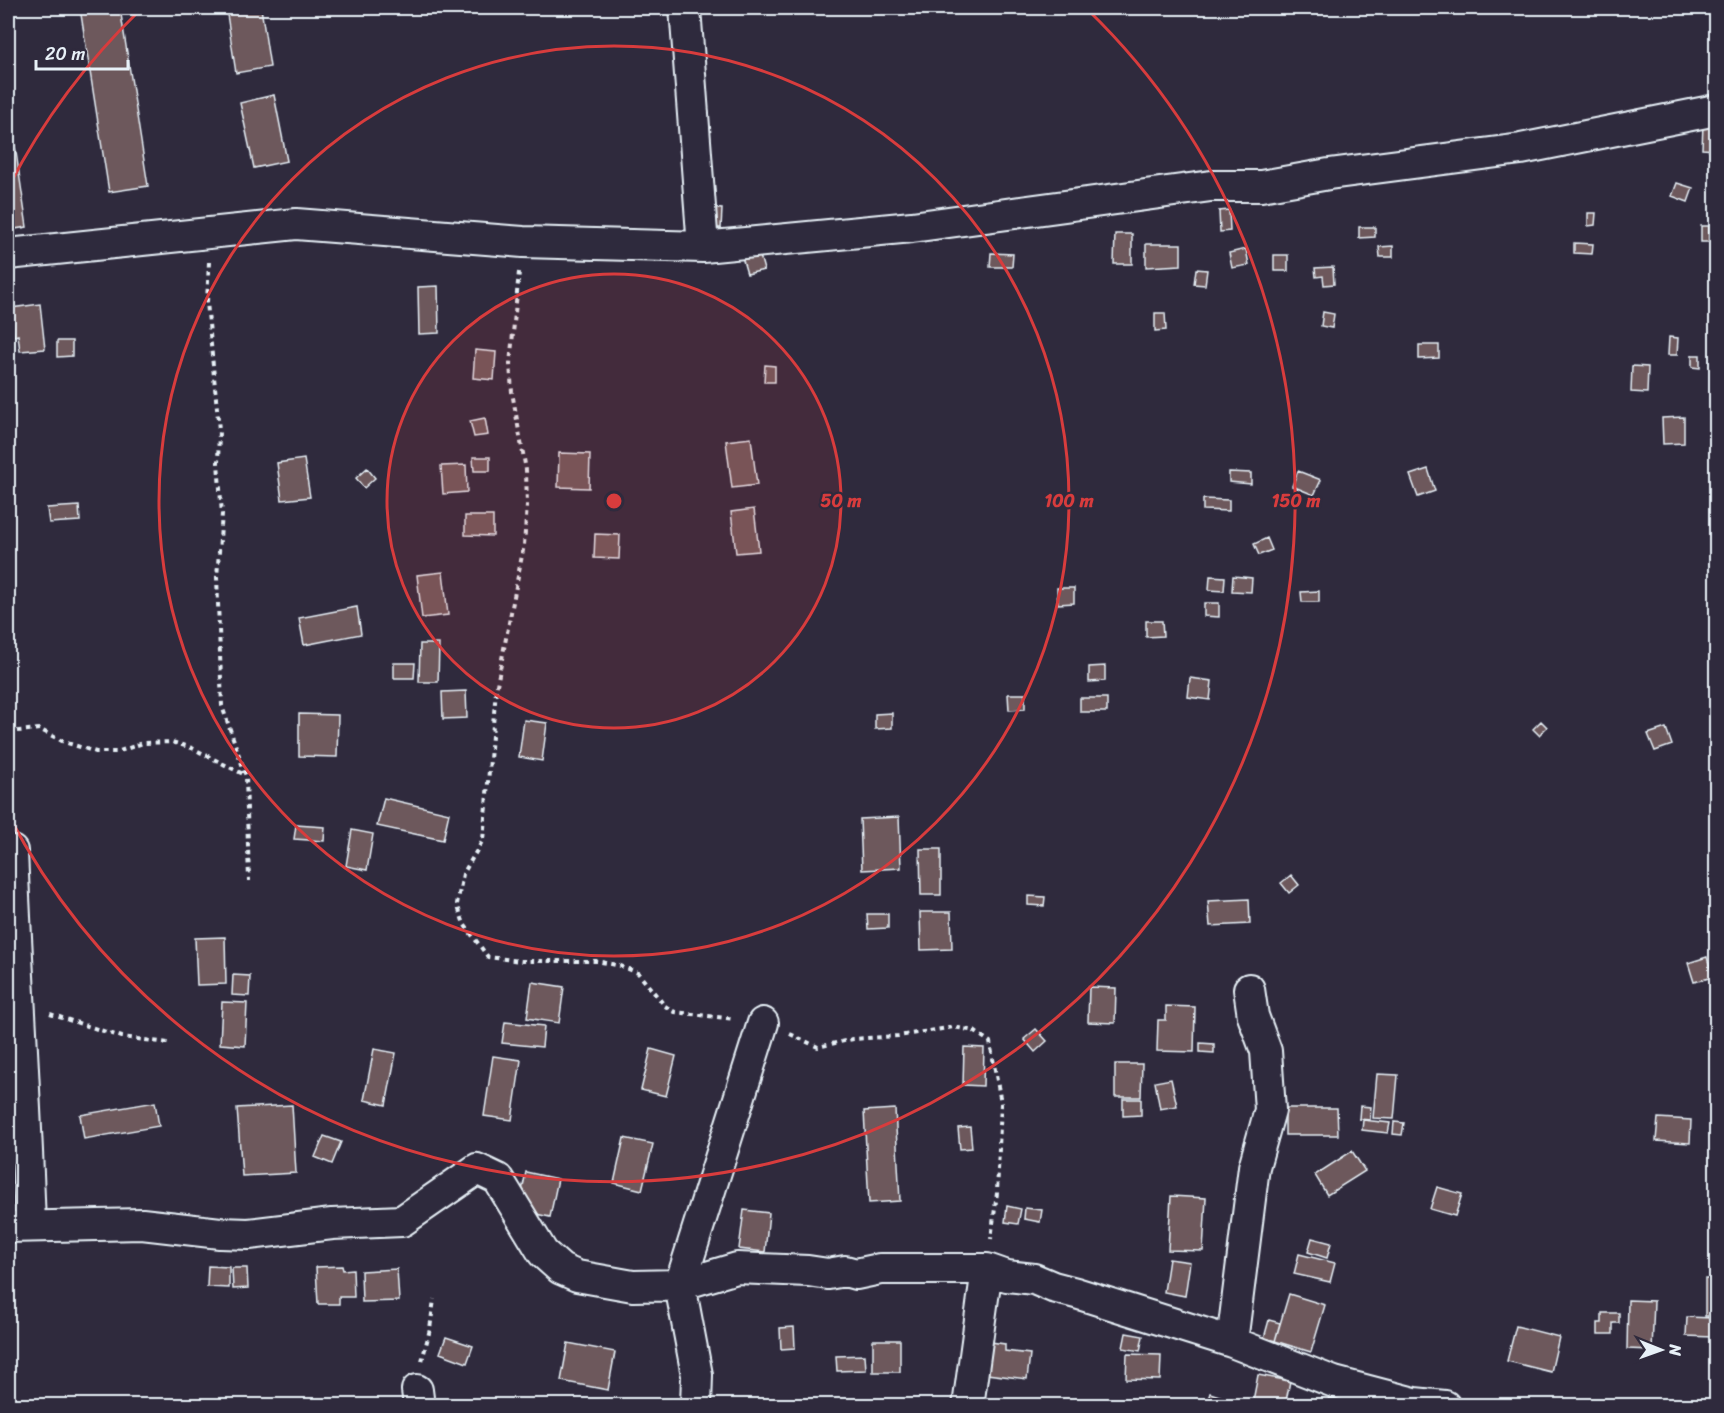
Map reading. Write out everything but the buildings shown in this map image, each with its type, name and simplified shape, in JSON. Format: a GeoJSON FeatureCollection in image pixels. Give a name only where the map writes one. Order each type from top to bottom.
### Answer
{"type":"FeatureCollection","features":[{"type":"Feature","properties":{"kind":"street"},"geometry":{"type":"LineString","coordinates":[[685,8],[703,247]]}},
{"type":"Feature","properties":{"kind":"street"},"geometry":{"type":"LineString","coordinates":[[8,254],[296,224],[522,242],[703,247],[912,227],[1211,186],[1260,186],[1329,174],[1521,149],[1716,110]]}},
{"type":"Feature","properties":{"kind":"street"},"geometry":{"type":"LineString","coordinates":[[12,851],[18,1005],[26,1114],[19,1226],[142,1224],[249,1234],[332,1224],[402,1221],[477,1169],[498,1179],[543,1253],[561,1269],[577,1276],[633,1286],[680,1285],[737,1269],[808,1271],[828,1274],[845,1271],[856,1274],[880,1269],[987,1269],[1007,1276],[1034,1279],[1053,1287],[1232,1342],[1334,1382],[1414,1403],[1445,1406]]}},
{"type":"Feature","properties":{"kind":"street"},"geometry":{"type":"LineString","coordinates":[[1232,1342],[1254,1167],[1270,1110],[1266,1051],[1252,1016],[1248,989]]}},
{"type":"Feature","properties":{"kind":"street"},"geometry":{"type":"LineString","coordinates":[[696,1406],[697,1375],[680,1285],[764,1023]]}},
{"type":"Feature","properties":{"kind":"street"},"geometry":{"type":"LineString","coordinates":[[968,1406],[987,1269]]}},
{"type":"Feature","properties":{"kind":"path"},"geometry":{"type":"LineString","coordinates":[[211,232],[207,302],[219,430],[218,463],[222,514],[217,577],[222,706],[246,776],[249,881]]}},
{"type":"Feature","properties":{"kind":"path"},"geometry":{"type":"LineString","coordinates":[[522,242],[510,364],[512,392],[526,470],[527,505],[524,545],[496,690],[483,840],[463,874],[457,904],[464,924],[488,957],[521,961],[597,961],[621,966],[638,973],[665,1006],[675,1012],[764,1023],[818,1047],[853,1039],[898,1036],[954,1027],[974,1031],[990,1042],[1001,1103],[997,1193],[987,1269]]}},
{"type":"Feature","properties":{"kind":"path"},"geometry":{"type":"LineString","coordinates":[[8,732],[39,729],[64,742],[96,752],[117,752],[144,742],[172,742],[192,748],[246,776]]}},
{"type":"Feature","properties":{"kind":"path"},"geometry":{"type":"LineString","coordinates":[[18,1005],[122,1037],[168,1043]]}},
{"type":"Feature","properties":{"kind":"path"},"geometry":{"type":"LineString","coordinates":[[418,1398],[422,1358],[430,1329],[434,1299]]}}]}
